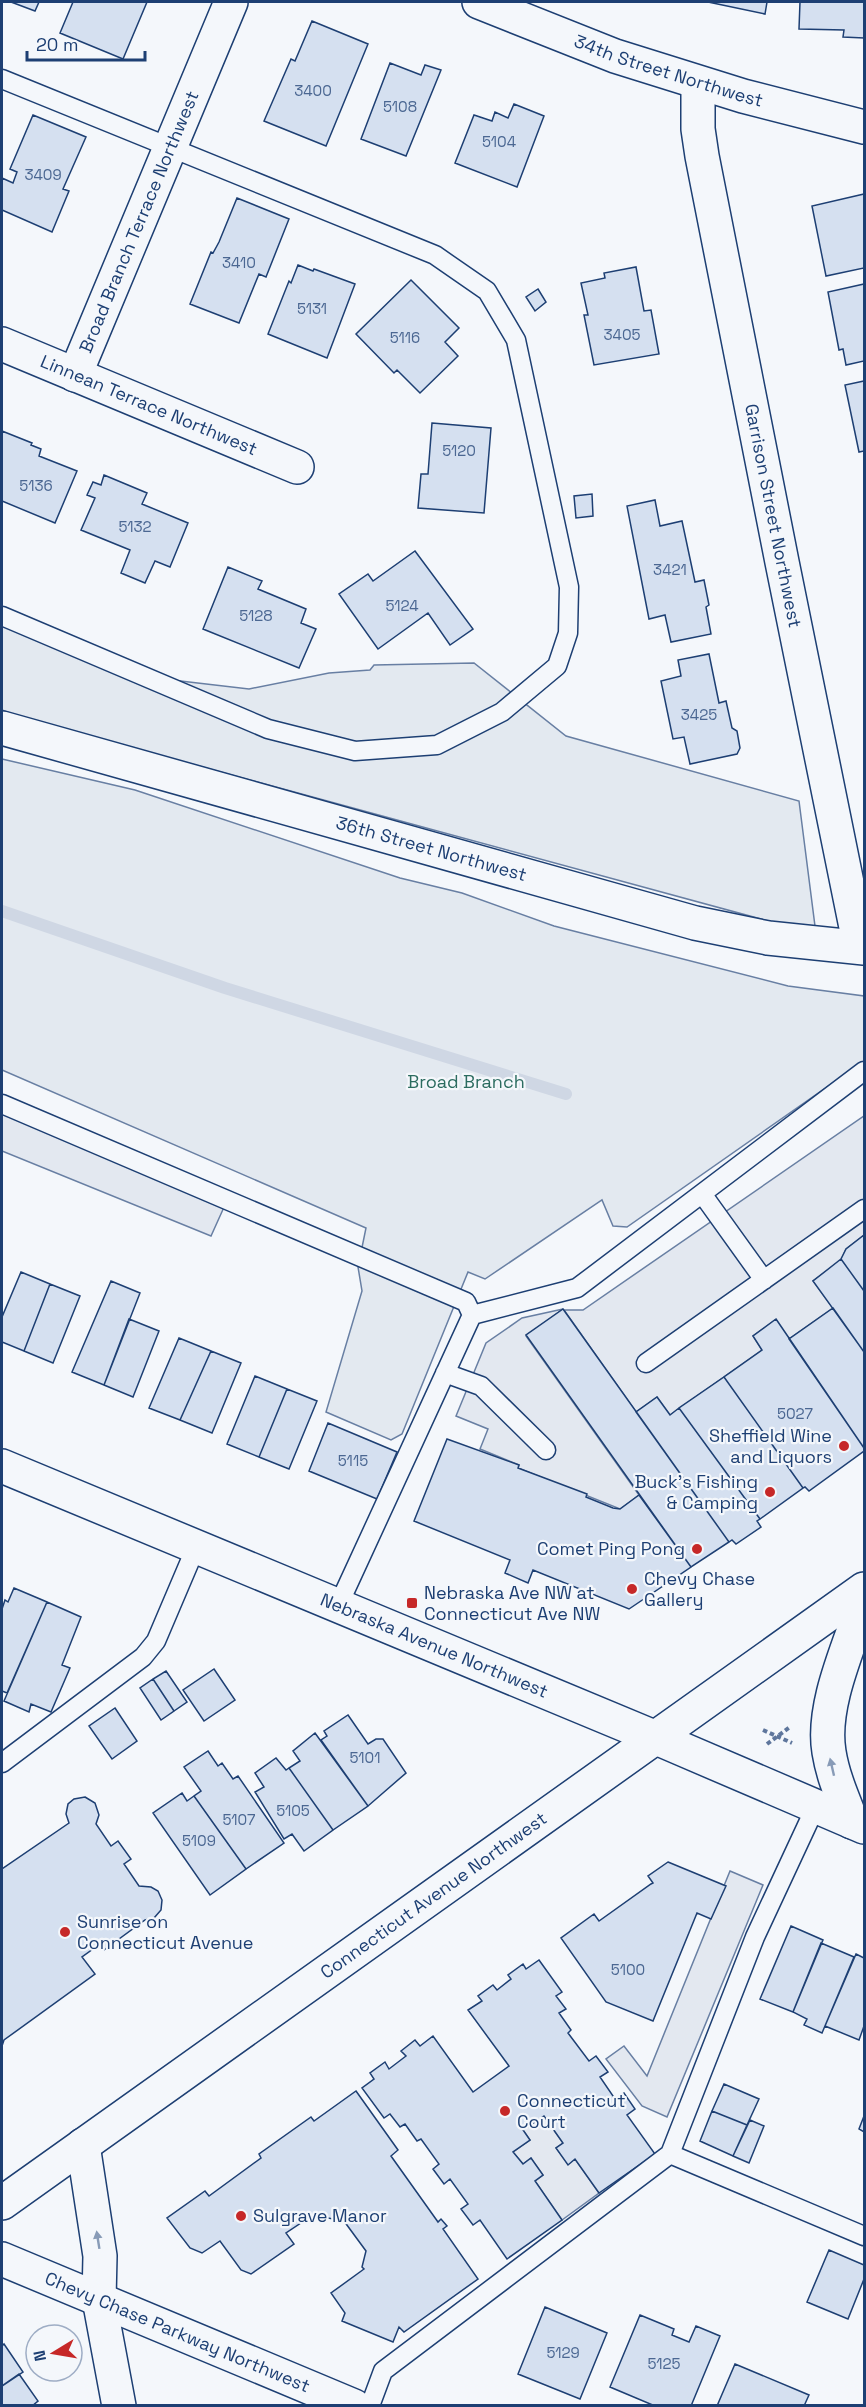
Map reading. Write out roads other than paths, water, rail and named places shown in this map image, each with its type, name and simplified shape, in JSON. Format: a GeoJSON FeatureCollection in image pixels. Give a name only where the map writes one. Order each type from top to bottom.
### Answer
{"type":"FeatureCollection","features":[{"type":"Feature","properties":{"kind":"street","name":"Broad Branch Terrace Northwest"},"geometry":{"type":"LineString","coordinates":[[75,375],[231,2]]}},
{"type":"Feature","properties":{"kind":"street","name":"34th Street Northwest"},"geometry":{"type":"LineString","coordinates":[[480,2],[606,52],[698,83],[864,127]]}},
{"type":"Feature","properties":{"kind":"street","name":"Garrison Street Northwest"},"geometry":{"type":"LineString","coordinates":[[698,83],[698,129],[702,156],[782,562],[862,947]]}},
{"type":"Feature","properties":{"kind":"street","name":"Linnean Terrace Northwest"},"geometry":{"type":"LineString","coordinates":[[2,344],[297,467]]}},
{"type":"Feature","properties":{"kind":"street","name":"36th Street Northwest"},"geometry":{"type":"LineString","coordinates":[[2,728],[695,923],[768,938],[862,947]]}},
{"type":"Feature","properties":{"kind":"street","name":"Nebraska Avenue Northwest"},"geometry":{"type":"LineString","coordinates":[[2,1466],[858,1824]]}},
{"type":"Feature","properties":{"kind":"street","name":"Connecticut Avenue Northwest"},"geometry":{"type":"LineString","coordinates":[[2,2203],[864,1589]]}},
{"type":"Feature","properties":{"kind":"street"},"geometry":{"type":"LineString","coordinates":[[858,1824],[836,1783],[829,1751],[829,1720],[835,1690],[864,1601]]}},
{"type":"Feature","properties":{"kind":"street"},"geometry":{"type":"LineString","coordinates":[[83,2145],[100,2256],[99,2299],[119,2406]]}},
{"type":"Feature","properties":{"kind":"street","name":"Chevy Chase Parkway Northwest"},"geometry":{"type":"LineString","coordinates":[[2,2259],[354,2406]]}},
{"type":"Feature","properties":{"kind":"lane"},"geometry":{"type":"LineString","coordinates":[[2,79],[435,255],[487,291],[516,340],[569,587],[568,633],[557,666],[502,712],[437,745],[355,751],[268,729],[2,616]]}},
{"type":"Feature","properties":{"kind":"lane"},"geometry":{"type":"LineString","coordinates":[[472,1315],[577,1288],[703,1195],[864,1071]]}},
{"type":"Feature","properties":{"kind":"lane"},"geometry":{"type":"LineString","coordinates":[[2,1104],[466,1302],[472,1315],[338,1606]]}},
{"type":"Feature","properties":{"kind":"lane"},"geometry":{"type":"LineString","coordinates":[[703,1195],[764,1280]]}},
{"type":"Feature","properties":{"kind":"lane"},"geometry":{"type":"LineString","coordinates":[[646,1363],[864,1209]]}},
{"type":"Feature","properties":{"kind":"lane"},"geometry":{"type":"LineString","coordinates":[[445,1373],[481,1386],[546,1450]]}},
{"type":"Feature","properties":{"kind":"lane"},"geometry":{"type":"LineString","coordinates":[[2,1763],[143,1657],[156,1641],[196,1547]]}},
{"type":"Feature","properties":{"kind":"lane"},"geometry":{"type":"LineString","coordinates":[[370,2406],[383,2371],[670,2154],[755,1937],[816,1806]]}},
{"type":"Feature","properties":{"kind":"lane"},"geometry":{"type":"LineString","coordinates":[[670,2154],[864,2236]]}},
{"type":"Feature","properties":{"kind":"waterway","name":"Broad Branch"},"geometry":{"type":"LineString","coordinates":[[2,911],[225,988],[566,1094]]}},
{"type":"Feature","properties":{"kind":"place","name":"Sheffield Wine and Liquors"},"geometry":{"type":"Point","coordinates":[844,1446]}},
{"type":"Feature","properties":{"kind":"place","name":"Buck's Fishing & Camping"},"geometry":{"type":"Point","coordinates":[770,1492]}},
{"type":"Feature","properties":{"kind":"place","name":"Comet Ping Pong"},"geometry":{"type":"Point","coordinates":[697,1549]}},
{"type":"Feature","properties":{"kind":"place","name":"Chevy Chase Gallery"},"geometry":{"type":"Point","coordinates":[632,1589]}},
{"type":"Feature","properties":{"kind":"place","name":"Nebraska Ave NW at Connecticut Ave NW"},"geometry":{"type":"Point","coordinates":[412,1603]}},
{"type":"Feature","properties":{"kind":"place","name":"Sunrise on Connecticut Avenue"},"geometry":{"type":"Point","coordinates":[65,1932]}},
{"type":"Feature","properties":{"kind":"place","name":"Connecticut Court"},"geometry":{"type":"Point","coordinates":[505,2111]}},
{"type":"Feature","properties":{"kind":"place","name":"Sulgrave Manor"},"geometry":{"type":"Point","coordinates":[241,2216]}}]}
